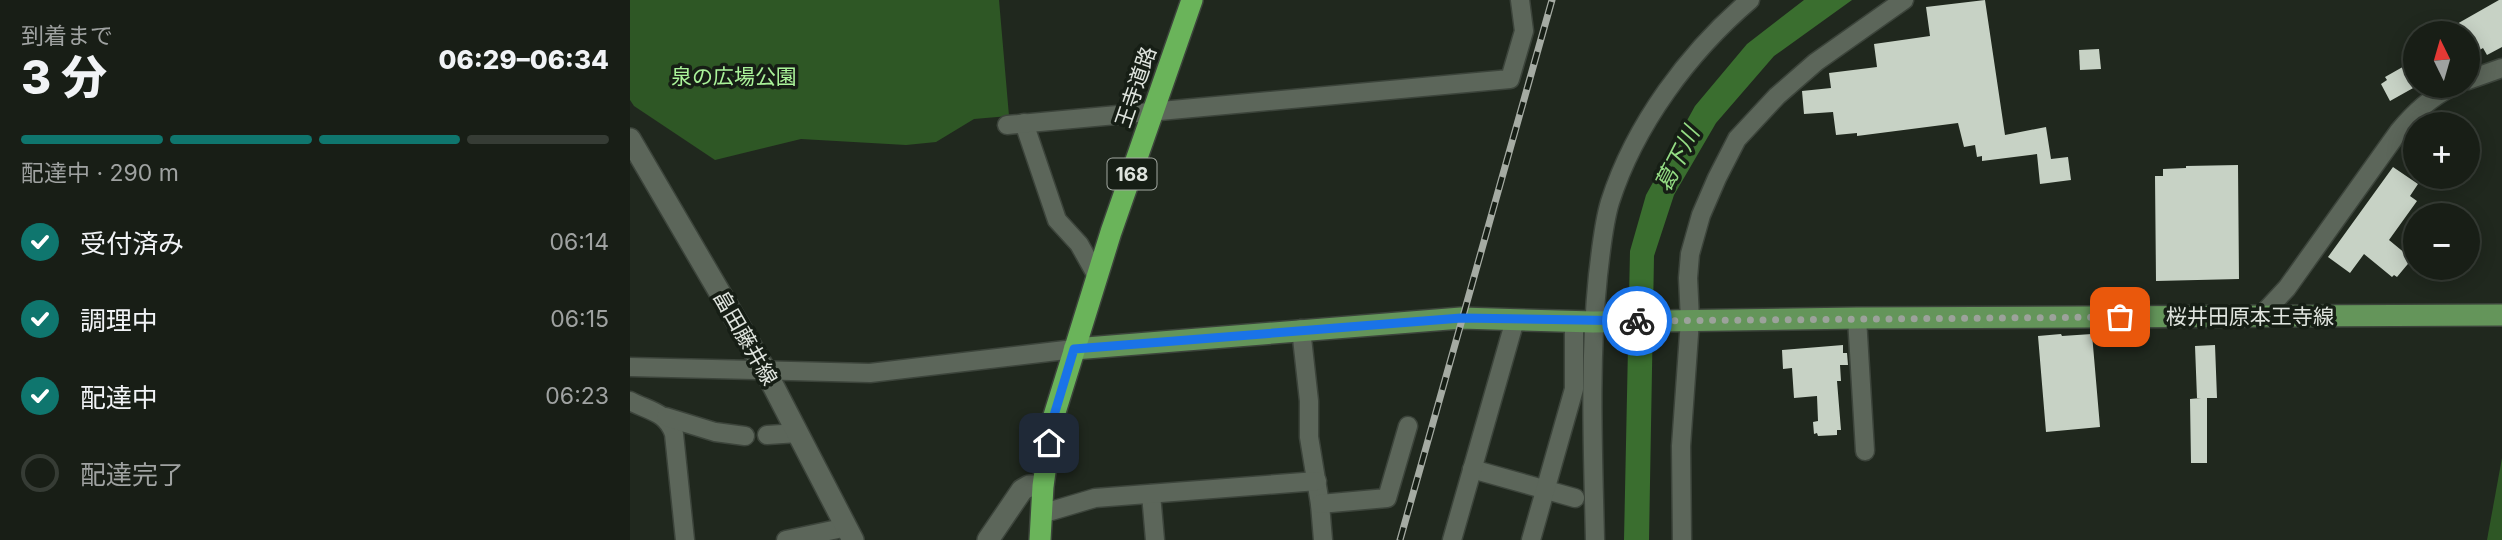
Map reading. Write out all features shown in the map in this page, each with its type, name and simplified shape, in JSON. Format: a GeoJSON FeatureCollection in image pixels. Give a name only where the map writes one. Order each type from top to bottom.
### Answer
{"type":"FeatureCollection","features":[{"type":"Feature","properties":{"kind":"highway","name":"王寺道路"},"geometry":{"type":"LineString","coordinates":[[1074,349],[1192,0]]}},
{"type":"Feature","properties":{"kind":"highway","name":"168"},"geometry":{"type":"LineString","coordinates":[[1040,540],[1043,486],[1052,422],[1074,349]]}},
{"type":"Feature","properties":{"kind":"main road","name":"畠田藤井線"},"geometry":{"type":"LineString","coordinates":[[630,139],[638,170],[765,370],[850,533]]}},
{"type":"Feature","properties":{"kind":"main road","name":"桜井田原本王寺線"},"geometry":{"type":"LineString","coordinates":[[1074,349],[1461,318],[1584,322],[2502,314]]}},
{"type":"Feature","properties":{"kind":"main road"},"geometry":{"type":"LineString","coordinates":[[988,540],[1022,490],[1029,486],[1043,486]]}},
{"type":"Feature","properties":{"kind":"street"},"geometry":{"type":"LineString","coordinates":[[1097,276],[1079,244],[1057,220],[1016,124],[1510,79],[1524,31],[1520,0]]}},
{"type":"Feature","properties":{"kind":"street"},"geometry":{"type":"LineString","coordinates":[[1531,540],[1574,389],[1584,322],[1610,203],[1628,158],[1646,122],[1685,67],[1725,21],[1750,0]]}},
{"type":"Feature","properties":{"kind":"street"},"geometry":{"type":"LineString","coordinates":[[1682,540],[1681,446],[1690,320],[1690,254],[1701,215],[1737,139],[1777,96],[1816,62],[1904,0]]}},
{"type":"Feature","properties":{"kind":"street"},"geometry":{"type":"LineString","coordinates":[[2480,76],[2502,68]]}},
{"type":"Feature","properties":{"kind":"street"},"geometry":{"type":"LineString","coordinates":[[2260,317],[2287,288],[2399,131],[2432,98]]}},
{"type":"Feature","properties":{"kind":"street"},"geometry":{"type":"LineString","coordinates":[[1857,318],[1866,451]]}},
{"type":"Feature","properties":{"kind":"street"},"geometry":{"type":"LineString","coordinates":[[1452,540],[1515,320]]}},
{"type":"Feature","properties":{"kind":"street"},"geometry":{"type":"LineString","coordinates":[[1584,322],[1595,540]]}},
{"type":"Feature","properties":{"kind":"street"},"geometry":{"type":"LineString","coordinates":[[1301,329],[1310,401],[1309,437],[1323,540]]}},
{"type":"Feature","properties":{"kind":"street"},"geometry":{"type":"LineString","coordinates":[[630,367],[870,373],[1074,349]]}},
{"type":"Feature","properties":{"kind":"street"},"geometry":{"type":"LineString","coordinates":[[630,401],[666,417],[715,432],[745,436]]}},
{"type":"Feature","properties":{"kind":"street"},"geometry":{"type":"LineString","coordinates":[[666,417],[674,434],[684,540]]}},
{"type":"Feature","properties":{"kind":"street"},"geometry":{"type":"LineString","coordinates":[[1320,504],[1387,498],[1408,426]]}},
{"type":"Feature","properties":{"kind":"street"},"geometry":{"type":"LineString","coordinates":[[766,435],[798,433]]}},
{"type":"Feature","properties":{"kind":"street"},"geometry":{"type":"LineString","coordinates":[[1472,469],[1575,498]]}},
{"type":"Feature","properties":{"kind":"street"},"geometry":{"type":"LineString","coordinates":[[1041,514],[1095,498],[1317,481]]}},
{"type":"Feature","properties":{"kind":"street"},"geometry":{"type":"LineString","coordinates":[[1151,494],[1155,540]]}},
{"type":"Feature","properties":{"kind":"street"},"geometry":{"type":"LineString","coordinates":[[786,540],[850,533]]}},
{"type":"Feature","properties":{"kind":"green space","name":"泉の広場公園"},"geometry":{"type":"Polygon","coordinates":[[[630,0],[999,0],[1009,116],[974,119],[936,142],[906,145],[801,139],[715,160],[634,106],[630,100],[630,0]]]}},
{"type":"Feature","properties":{"kind":"green space"},"geometry":{"type":"Polygon","coordinates":[[[2502,458],[2502,540],[2487,540],[2502,458]]]}},
{"type":"Feature","properties":{"kind":"water","name":"葛下川"},"geometry":{"type":"Polygon","coordinates":[[[1804,0],[1852,0],[1774,56],[1716,123],[1674,195],[1654,256],[1649,540],[1624,540],[1630,251],[1646,195],[1695,106],[1747,44],[1804,0]]]}},
{"type":"Feature","properties":{"kind":"building"},"geometry":{"type":"Polygon","coordinates":[[[1985,0],[2005,135],[2046,127],[2051,159],[2068,157],[2071,180],[2040,184],[2037,154],[1982,161],[1982,156],[1977,157],[1975,145],[1964,147],[1958,123],[1857,136],[1857,133],[1836,135],[1833,112],[1804,114],[1802,91],[1831,88],[1829,73],[1877,67],[1874,44],[1930,36],[1926,7],[1985,0]]]}},
{"type":"Feature","properties":{"kind":"building"},"geometry":{"type":"Polygon","coordinates":[[[2502,0],[2502,47],[2487,55],[2483,48],[2480,50],[2480,21],[2462,21],[2502,0]]]}},
{"type":"Feature","properties":{"kind":"building"},"geometry":{"type":"Polygon","coordinates":[[[2099,49],[2101,69],[2080,70],[2079,50],[2099,49]]]}},
{"type":"Feature","properties":{"kind":"building"},"geometry":{"type":"Polygon","coordinates":[[[2403,67],[2403,94],[2390,101],[2381,84],[2387,80],[2385,77],[2403,67]]]}},
{"type":"Feature","properties":{"kind":"building"},"geometry":{"type":"Polygon","coordinates":[[[2238,165],[2239,279],[2156,281],[2155,176],[2163,176],[2163,169],[2238,165]]]}},
{"type":"Feature","properties":{"kind":"building"},"geometry":{"type":"Polygon","coordinates":[[[2393,167],[2403,174],[2403,189],[2415,189],[2410,196],[2417,201],[2403,203],[2403,220],[2389,240],[2403,252],[2403,270],[2397,277],[2392,277],[2364,254],[2350,273],[2328,257],[2393,167]]]}},
{"type":"Feature","properties":{"kind":"building"},"geometry":{"type":"Polygon","coordinates":[[[2092,334],[2100,427],[2046,432],[2038,336],[2092,334]]]}},
{"type":"Feature","properties":{"kind":"building"},"geometry":{"type":"Polygon","coordinates":[[[1843,345],[1848,365],[1840,365],[1841,381],[1837,381],[1841,430],[1837,430],[1837,435],[1818,436],[1817,433],[1814,434],[1813,422],[1818,421],[1817,396],[1794,398],[1792,368],[1783,369],[1782,350],[1843,345]]]}},
{"type":"Feature","properties":{"kind":"building"},"geometry":{"type":"Polygon","coordinates":[[[2215,345],[2217,398],[2207,398],[2207,463],[2191,463],[2190,399],[2201,398],[2197,398],[2195,346],[2215,345]]]}},
{"type":"Feature","properties":{"kind":"railway"},"geometry":{"type":"LineString","coordinates":[[1400,540],[1552,0]]}},
{"type":"Feature","properties":{"kind":"way so far"},"geometry":{"type":"LineString","coordinates":[[1637,321],[2120,317]]}},
{"type":"Feature","properties":{"kind":"route"},"geometry":{"type":"LineString","coordinates":[[1049,443],[1052,422],[1074,349],[1461,318],[1637,321]]}}]}
